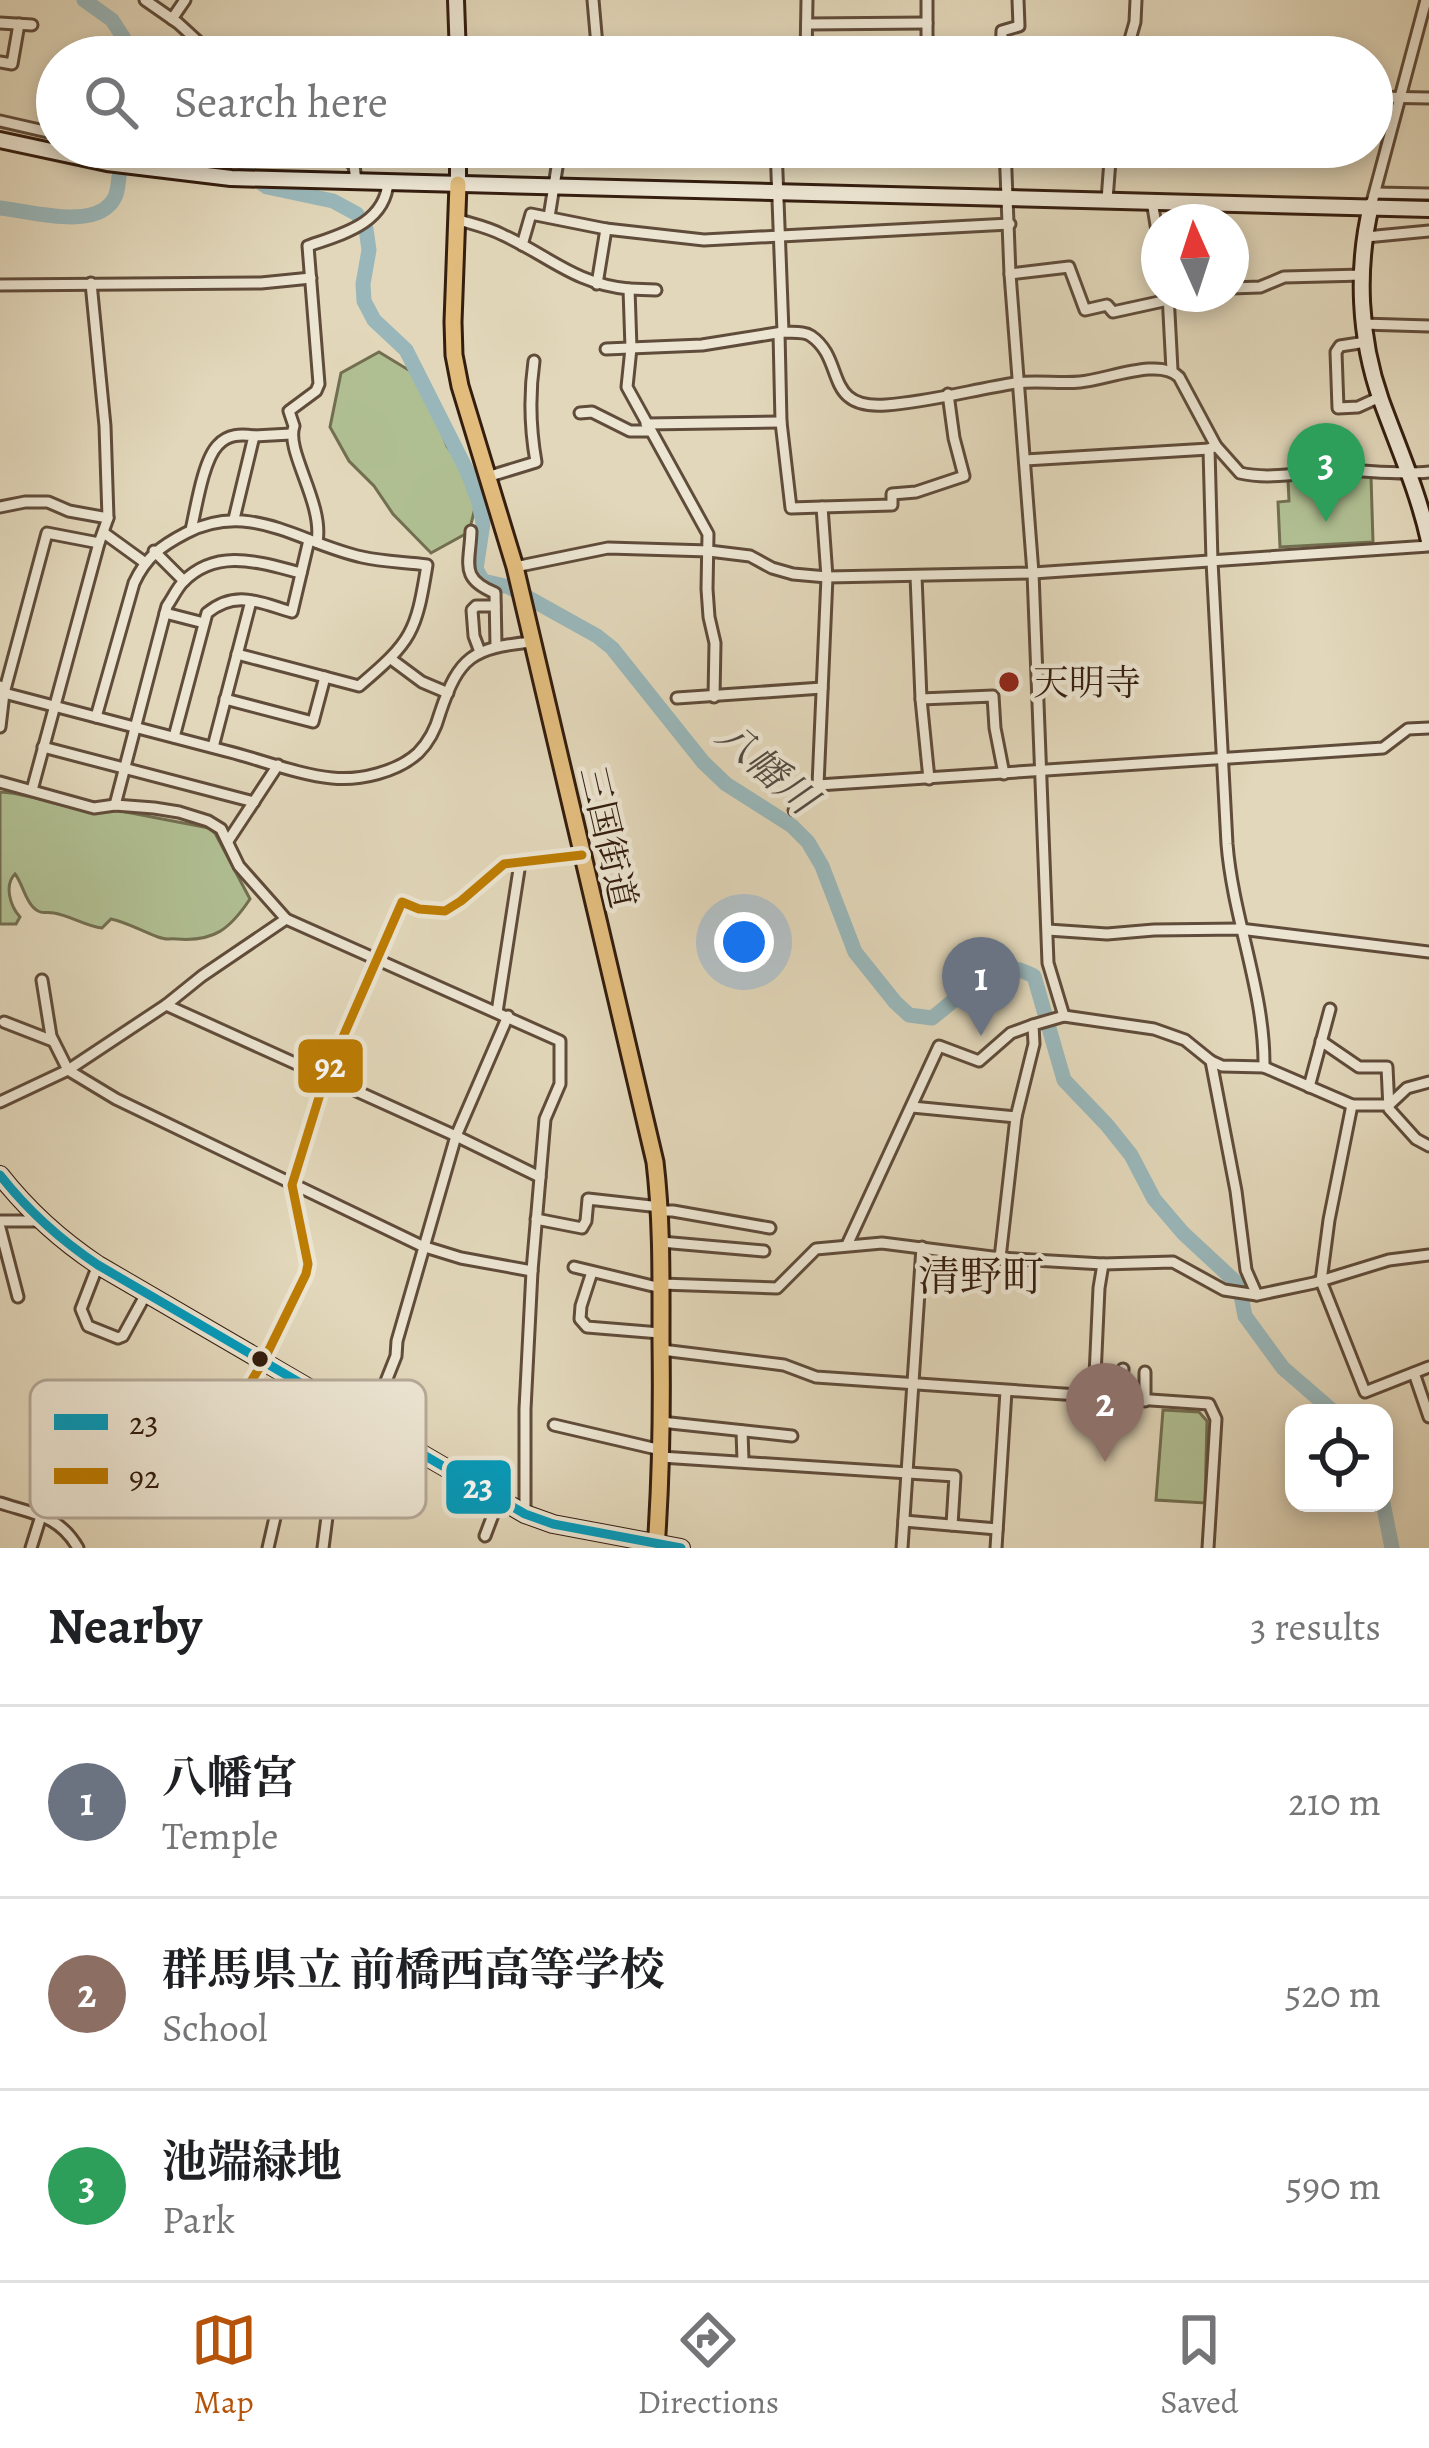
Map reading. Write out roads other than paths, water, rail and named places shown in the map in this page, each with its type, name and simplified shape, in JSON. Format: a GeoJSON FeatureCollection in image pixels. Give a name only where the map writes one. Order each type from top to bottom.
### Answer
{"type":"FeatureCollection","features":[{"type":"Feature","properties":{"kind":"main road"},"geometry":{"type":"LineString","coordinates":[[456,0],[457,36]]}},
{"type":"Feature","properties":{"kind":"main road"},"geometry":{"type":"LineString","coordinates":[[0,140],[36,148]]}},
{"type":"Feature","properties":{"kind":"main road"},"geometry":{"type":"LineString","coordinates":[[178,168],[231,178],[1152,201],[1373,200],[1429,209]]}},
{"type":"Feature","properties":{"kind":"main road","name":"三国街道"},"geometry":{"type":"LineString","coordinates":[[458,168],[453,322],[460,386],[515,567],[655,1162],[662,1286],[662,1454],[656,1546]]}},
{"type":"Feature","properties":{"kind":"main road"},"geometry":{"type":"LineString","coordinates":[[1373,200],[1366,237],[1362,324],[1380,397],[1411,474],[1429,543]]}},
{"type":"Feature","properties":{"kind":"main road"},"geometry":{"type":"LineString","coordinates":[[0,1174],[64,1243],[295,1380]]}},
{"type":"Feature","properties":{"kind":"main road"},"geometry":{"type":"LineString","coordinates":[[426,1457],[524,1514],[553,1524],[681,1548]]}},
{"type":"Feature","properties":{"kind":"street"},"geometry":{"type":"LineString","coordinates":[[146,0],[191,36]]}},
{"type":"Feature","properties":{"kind":"street"},"geometry":{"type":"LineString","coordinates":[[172,19],[185,0]]}},
{"type":"Feature","properties":{"kind":"street"},"geometry":{"type":"LineString","coordinates":[[593,0],[596,36]]}},
{"type":"Feature","properties":{"kind":"street"},"geometry":{"type":"LineString","coordinates":[[807,0],[807,36]]}},
{"type":"Feature","properties":{"kind":"street"},"geometry":{"type":"LineString","coordinates":[[927,0],[927,36]]}},
{"type":"Feature","properties":{"kind":"street"},"geometry":{"type":"LineString","coordinates":[[1002,36],[1002,31],[1018,26],[1018,0]]}},
{"type":"Feature","properties":{"kind":"street"},"geometry":{"type":"LineString","coordinates":[[1131,36],[1136,0]]}},
{"type":"Feature","properties":{"kind":"street"},"geometry":{"type":"LineString","coordinates":[[1393,124],[1426,0]]}},
{"type":"Feature","properties":{"kind":"street"},"geometry":{"type":"LineString","coordinates":[[0,22],[25,24],[12,64],[0,62]]}},
{"type":"Feature","properties":{"kind":"street"},"geometry":{"type":"LineString","coordinates":[[807,23],[927,23]]}},
{"type":"Feature","properties":{"kind":"street"},"geometry":{"type":"LineString","coordinates":[[1393,98],[1429,98]]}},
{"type":"Feature","properties":{"kind":"street"},"geometry":{"type":"LineString","coordinates":[[0,121],[36,129]]}},
{"type":"Feature","properties":{"kind":"street"},"geometry":{"type":"LineString","coordinates":[[354,168],[356,181]]}},
{"type":"Feature","properties":{"kind":"street"},"geometry":{"type":"LineString","coordinates":[[549,218],[557,168]]}},
{"type":"Feature","properties":{"kind":"street"},"geometry":{"type":"LineString","coordinates":[[777,168],[781,422],[791,508],[892,505],[892,494],[964,476],[948,394]]}},
{"type":"Feature","properties":{"kind":"street"},"geometry":{"type":"LineString","coordinates":[[1007,168],[1033,573],[1048,963],[1059,1018]]}},
{"type":"Feature","properties":{"kind":"street"},"geometry":{"type":"LineString","coordinates":[[1107,200],[1109,168]]}},
{"type":"Feature","properties":{"kind":"street"},"geometry":{"type":"LineString","coordinates":[[1381,168],[1373,200],[1429,194]]}},
{"type":"Feature","properties":{"kind":"street"},"geometry":{"type":"LineString","coordinates":[[174,737],[208,613],[220,602],[235,598],[292,612],[319,530],[291,434],[294,425],[289,411],[319,384],[308,246],[355,227],[382,209],[388,182]]}},
{"type":"Feature","properties":{"kind":"street"},"geometry":{"type":"LineString","coordinates":[[522,245],[531,214],[606,229],[704,240],[1010,224]]}},
{"type":"Feature","properties":{"kind":"street"},"geometry":{"type":"LineString","coordinates":[[456,219],[490,229],[563,271],[598,284],[656,290]]}},
{"type":"Feature","properties":{"kind":"street"},"geometry":{"type":"LineString","coordinates":[[598,284],[606,229]]}},
{"type":"Feature","properties":{"kind":"street"},"geometry":{"type":"LineString","coordinates":[[1366,237],[1429,231]]}},
{"type":"Feature","properties":{"kind":"street"},"geometry":{"type":"LineString","coordinates":[[1010,274],[1069,267],[1085,310],[1106,305],[1113,312],[1141,304]]}},
{"type":"Feature","properties":{"kind":"street"},"geometry":{"type":"LineString","coordinates":[[1249,287],[1284,277],[1364,274]]}},
{"type":"Feature","properties":{"kind":"street"},"geometry":{"type":"LineString","coordinates":[[0,285],[261,283],[311,278]]}},
{"type":"Feature","properties":{"kind":"street"},"geometry":{"type":"LineString","coordinates":[[32,790],[108,518],[105,426],[91,283]]}},
{"type":"Feature","properties":{"kind":"street"},"geometry":{"type":"LineString","coordinates":[[629,290],[627,386],[708,534],[714,697]]}},
{"type":"Feature","properties":{"kind":"street"},"geometry":{"type":"LineString","coordinates":[[1169,312],[1172,370]]}},
{"type":"Feature","properties":{"kind":"street"},"geometry":{"type":"LineString","coordinates":[[1362,324],[1429,326]]}},
{"type":"Feature","properties":{"kind":"street"},"geometry":{"type":"LineString","coordinates":[[606,350],[806,333],[824,352],[845,396],[857,403],[885,405],[1019,382],[1082,382],[1172,370],[1212,448],[1240,473],[1429,472]]}},
{"type":"Feature","properties":{"kind":"street"},"geometry":{"type":"LineString","coordinates":[[1366,342],[1340,346],[1336,352],[1338,407],[1358,407],[1380,397]]}},
{"type":"Feature","properties":{"kind":"street"},"geometry":{"type":"LineString","coordinates":[[487,477],[536,462],[530,394],[534,361]]}},
{"type":"Feature","properties":{"kind":"street"},"geometry":{"type":"LineString","coordinates":[[580,413],[592,412],[630,431],[781,422]]}},
{"type":"Feature","properties":{"kind":"street"},"geometry":{"type":"LineString","coordinates":[[191,530],[219,442],[237,434],[291,434]]}},
{"type":"Feature","properties":{"kind":"street"},"geometry":{"type":"LineString","coordinates":[[233,519],[254,436]]}},
{"type":"Feature","properties":{"kind":"street"},"geometry":{"type":"LineString","coordinates":[[1025,460],[1212,448]]}},
{"type":"Feature","properties":{"kind":"street"},"geometry":{"type":"LineString","coordinates":[[1212,448],[1212,561],[1230,883],[1264,1031],[1264,1067]]}},
{"type":"Feature","properties":{"kind":"street"},"geometry":{"type":"LineString","coordinates":[[0,507],[48,502],[108,518]]}},
{"type":"Feature","properties":{"kind":"street"},"geometry":{"type":"LineString","coordinates":[[794,810],[818,785],[827,577],[822,507]]}},
{"type":"Feature","properties":{"kind":"street"},"geometry":{"type":"LineString","coordinates":[[96,717],[144,562],[154,551],[203,524],[233,519],[263,523],[364,558],[427,565],[410,635],[359,686],[237,654]]}},
{"type":"Feature","properties":{"kind":"street"},"geometry":{"type":"LineString","coordinates":[[471,531],[468,571],[475,582],[495,593],[496,646]]}},
{"type":"Feature","properties":{"kind":"street"},"geometry":{"type":"LineString","coordinates":[[0,727],[2,689],[47,532],[101,538],[144,562]]}},
{"type":"Feature","properties":{"kind":"street"},"geometry":{"type":"LineString","coordinates":[[515,567],[608,548],[750,556],[793,574],[827,577],[1033,573],[1429,543]]}},
{"type":"Feature","properties":{"kind":"street"},"geometry":{"type":"LineString","coordinates":[[154,551],[184,581]]}},
{"type":"Feature","properties":{"kind":"street"},"geometry":{"type":"LineString","coordinates":[[115,805],[165,613],[184,581],[224,560],[245,559],[301,574]]}},
{"type":"Feature","properties":{"kind":"street"},"geometry":{"type":"LineString","coordinates":[[916,576],[928,779]]}},
{"type":"Feature","properties":{"kind":"street"},"geometry":{"type":"LineString","coordinates":[[213,747],[251,601]]}},
{"type":"Feature","properties":{"kind":"street"},"geometry":{"type":"LineString","coordinates":[[480,652],[472,610],[495,606]]}},
{"type":"Feature","properties":{"kind":"street"},"geometry":{"type":"LineString","coordinates":[[165,613],[204,623]]}},
{"type":"Feature","properties":{"kind":"street"},"geometry":{"type":"LineString","coordinates":[[2,689],[331,778],[372,775],[418,753],[429,740],[458,671],[480,652],[531,642]]}},
{"type":"Feature","properties":{"kind":"street"},"geometry":{"type":"LineString","coordinates":[[391,659],[422,682],[448,693]]}},
{"type":"Feature","properties":{"kind":"street"},"geometry":{"type":"LineString","coordinates":[[225,700],[313,722],[325,677]]}},
{"type":"Feature","properties":{"kind":"street"},"geometry":{"type":"LineString","coordinates":[[677,698],[822,688]]}},
{"type":"Feature","properties":{"kind":"street"},"geometry":{"type":"LineString","coordinates":[[920,700],[993,696],[1004,774]]}},
{"type":"Feature","properties":{"kind":"street"},"geometry":{"type":"LineString","coordinates":[[818,785],[1383,748],[1408,729],[1429,728]]}},
{"type":"Feature","properties":{"kind":"street"},"geometry":{"type":"LineString","coordinates":[[43,747],[254,802]]}},
{"type":"Feature","properties":{"kind":"street"},"geometry":{"type":"LineString","coordinates":[[228,842],[278,765]]}},
{"type":"Feature","properties":{"kind":"street"},"geometry":{"type":"LineString","coordinates":[[0,782],[94,808],[115,805],[179,812],[208,821],[220,829],[238,866],[286,919],[560,1041],[560,1084],[545,1119],[532,1270],[524,1514]]}},
{"type":"Feature","properties":{"kind":"street"},"geometry":{"type":"LineString","coordinates":[[252,1380],[306,1274],[292,1185],[325,1078],[402,902],[445,911],[504,864],[582,855]]}},
{"type":"Feature","properties":{"kind":"street"},"geometry":{"type":"LineString","coordinates":[[386,1380],[456,1136],[502,1014],[520,863]]}},
{"type":"Feature","properties":{"kind":"street"},"geometry":{"type":"LineString","coordinates":[[0,1102],[68,1070],[286,919]]}},
{"type":"Feature","properties":{"kind":"street"},"geometry":{"type":"LineString","coordinates":[[1048,930],[1107,934],[1240,929],[1429,952]]}},
{"type":"Feature","properties":{"kind":"street"},"geometry":{"type":"LineString","coordinates":[[42,980],[53,1040],[68,1070],[116,1099],[422,1246],[460,1258],[532,1270]]}},
{"type":"Feature","properties":{"kind":"street"},"geometry":{"type":"LineString","coordinates":[[166,1005],[540,1177]]}},
{"type":"Feature","properties":{"kind":"street"},"geometry":{"type":"LineString","coordinates":[[1309,1087],[1330,1009]]}},
{"type":"Feature","properties":{"kind":"street"},"geometry":{"type":"LineString","coordinates":[[847,1246],[939,1046],[979,1061],[1011,1033],[1059,1018],[1154,1029],[1185,1040],[1222,1066],[1264,1067],[1352,1105],[1389,1105],[1407,1088],[1429,1082]]}},
{"type":"Feature","properties":{"kind":"street"},"geometry":{"type":"LineString","coordinates":[[4,1022],[53,1040]]}},
{"type":"Feature","properties":{"kind":"street"},"geometry":{"type":"LineString","coordinates":[[1000,1258],[1016,1117],[1036,1024]]}},
{"type":"Feature","properties":{"kind":"street"},"geometry":{"type":"LineString","coordinates":[[1321,1041],[1359,1067],[1387,1067],[1389,1105],[1399,1123],[1429,1146]]}},
{"type":"Feature","properties":{"kind":"street"},"geometry":{"type":"LineString","coordinates":[[1211,1061],[1246,1270],[1258,1295]]}},
{"type":"Feature","properties":{"kind":"street"},"geometry":{"type":"LineString","coordinates":[[1352,1105],[1321,1281],[1365,1392],[1429,1367]]}},
{"type":"Feature","properties":{"kind":"street"},"geometry":{"type":"LineString","coordinates":[[912,1107],[1016,1117]]}},
{"type":"Feature","properties":{"kind":"street"},"geometry":{"type":"LineString","coordinates":[[536,1219],[582,1228],[588,1199],[770,1228]]}},
{"type":"Feature","properties":{"kind":"street"},"geometry":{"type":"LineString","coordinates":[[18,1297],[0,1225],[39,1221]]}},
{"type":"Feature","properties":{"kind":"street"},"geometry":{"type":"LineString","coordinates":[[661,1242],[764,1251]]}},
{"type":"Feature","properties":{"kind":"street"},"geometry":{"type":"LineString","coordinates":[[574,1267],[662,1286],[778,1288],[816,1249],[882,1244],[1000,1258],[1103,1264],[1173,1262],[1225,1290],[1258,1295],[1388,1260],[1429,1255]]}},
{"type":"Feature","properties":{"kind":"street"},"geometry":{"type":"LineString","coordinates":[[902,1548],[922,1246]]}},
{"type":"Feature","properties":{"kind":"street"},"geometry":{"type":"LineString","coordinates":[[1094,1398],[1103,1264]]}},
{"type":"Feature","properties":{"kind":"street"},"geometry":{"type":"LineString","coordinates":[[98,1265],[81,1309],[88,1326],[123,1336],[146,1294]]}},
{"type":"Feature","properties":{"kind":"street"},"geometry":{"type":"LineString","coordinates":[[592,1272],[581,1306],[580,1319],[587,1327],[784,1365],[816,1377],[1209,1405],[1216,1419],[1208,1548]]}},
{"type":"Feature","properties":{"kind":"street"},"geometry":{"type":"LineString","coordinates":[[1120,1400],[1123,1370]]}},
{"type":"Feature","properties":{"kind":"street"},"geometry":{"type":"LineString","coordinates":[[1144,1372],[1145,1401]]}},
{"type":"Feature","properties":{"kind":"street"},"geometry":{"type":"LineString","coordinates":[[1414,1373],[1429,1417]]}},
{"type":"Feature","properties":{"kind":"street"},"geometry":{"type":"LineString","coordinates":[[996,1548],[1006,1391]]}},
{"type":"Feature","properties":{"kind":"street"},"geometry":{"type":"LineString","coordinates":[[662,1422],[792,1436]]}},
{"type":"Feature","properties":{"kind":"street"},"geometry":{"type":"LineString","coordinates":[[554,1425],[662,1454],[955,1476],[952,1525]]}},
{"type":"Feature","properties":{"kind":"street"},"geometry":{"type":"LineString","coordinates":[[742,1431],[743,1461]]}},
{"type":"Feature","properties":{"kind":"street"},"geometry":{"type":"LineString","coordinates":[[484,1536],[499,1499]]}},
{"type":"Feature","properties":{"kind":"street"},"geometry":{"type":"LineString","coordinates":[[0,1503],[30,1513]]}},
{"type":"Feature","properties":{"kind":"street"},"geometry":{"type":"LineString","coordinates":[[31,1548],[40,1518]]}},
{"type":"Feature","properties":{"kind":"street"},"geometry":{"type":"LineString","coordinates":[[45,1518],[63,1526],[78,1548]]}},
{"type":"Feature","properties":{"kind":"street"},"geometry":{"type":"LineString","coordinates":[[268,1548],[275,1518]]}},
{"type":"Feature","properties":{"kind":"street"},"geometry":{"type":"LineString","coordinates":[[323,1548],[327,1518]]}},
{"type":"Feature","properties":{"kind":"street"},"geometry":{"type":"LineString","coordinates":[[904,1521],[997,1528]]}},
{"type":"Feature","properties":{"kind":"waterway","name":"八幡川"},"geometry":{"type":"LineString","coordinates":[[84,0],[112,20],[122,36]]}},
{"type":"Feature","properties":{"kind":"waterway","name":"八幡川"},"geometry":{"type":"LineString","coordinates":[[246,168],[267,187],[333,201],[357,214],[366,229],[364,301],[374,320],[406,350],[468,473],[483,523],[476,569],[483,581],[509,587],[612,648],[703,762],[808,842],[855,952],[909,1015],[932,1018],[996,971],[1013,969],[1034,976],[1064,1080],[1131,1155],[1154,1199],[1183,1233],[1239,1285],[1245,1316],[1283,1368],[1325,1404]]}},
{"type":"Feature","properties":{"kind":"waterway"},"geometry":{"type":"LineString","coordinates":[[0,208],[63,217],[94,214],[115,197],[119,177]]}},
{"type":"Feature","properties":{"kind":"waterway","name":"八幡川"},"geometry":{"type":"LineString","coordinates":[[1385,1512],[1392,1548]]}},
{"type":"Feature","properties":{"kind":"place","name":"池端緑地"},"geometry":{"type":"Point","coordinates":[1326,522]}},
{"type":"Feature","properties":{"kind":"place","name":"天明寺"},"geometry":{"type":"Point","coordinates":[1009,682]}},
{"type":"Feature","properties":{"kind":"place","name":"八幡宮"},"geometry":{"type":"Point","coordinates":[981,1036]}},
{"type":"Feature","properties":{"kind":"place","name":"群馬県立 前橋西高等学校"},"geometry":{"type":"Point","coordinates":[1105,1462]}},
{"type":"Feature","properties":{"kind":"district","name":"清野町"},"geometry":{"type":"Point","coordinates":[981,1276]}}]}
